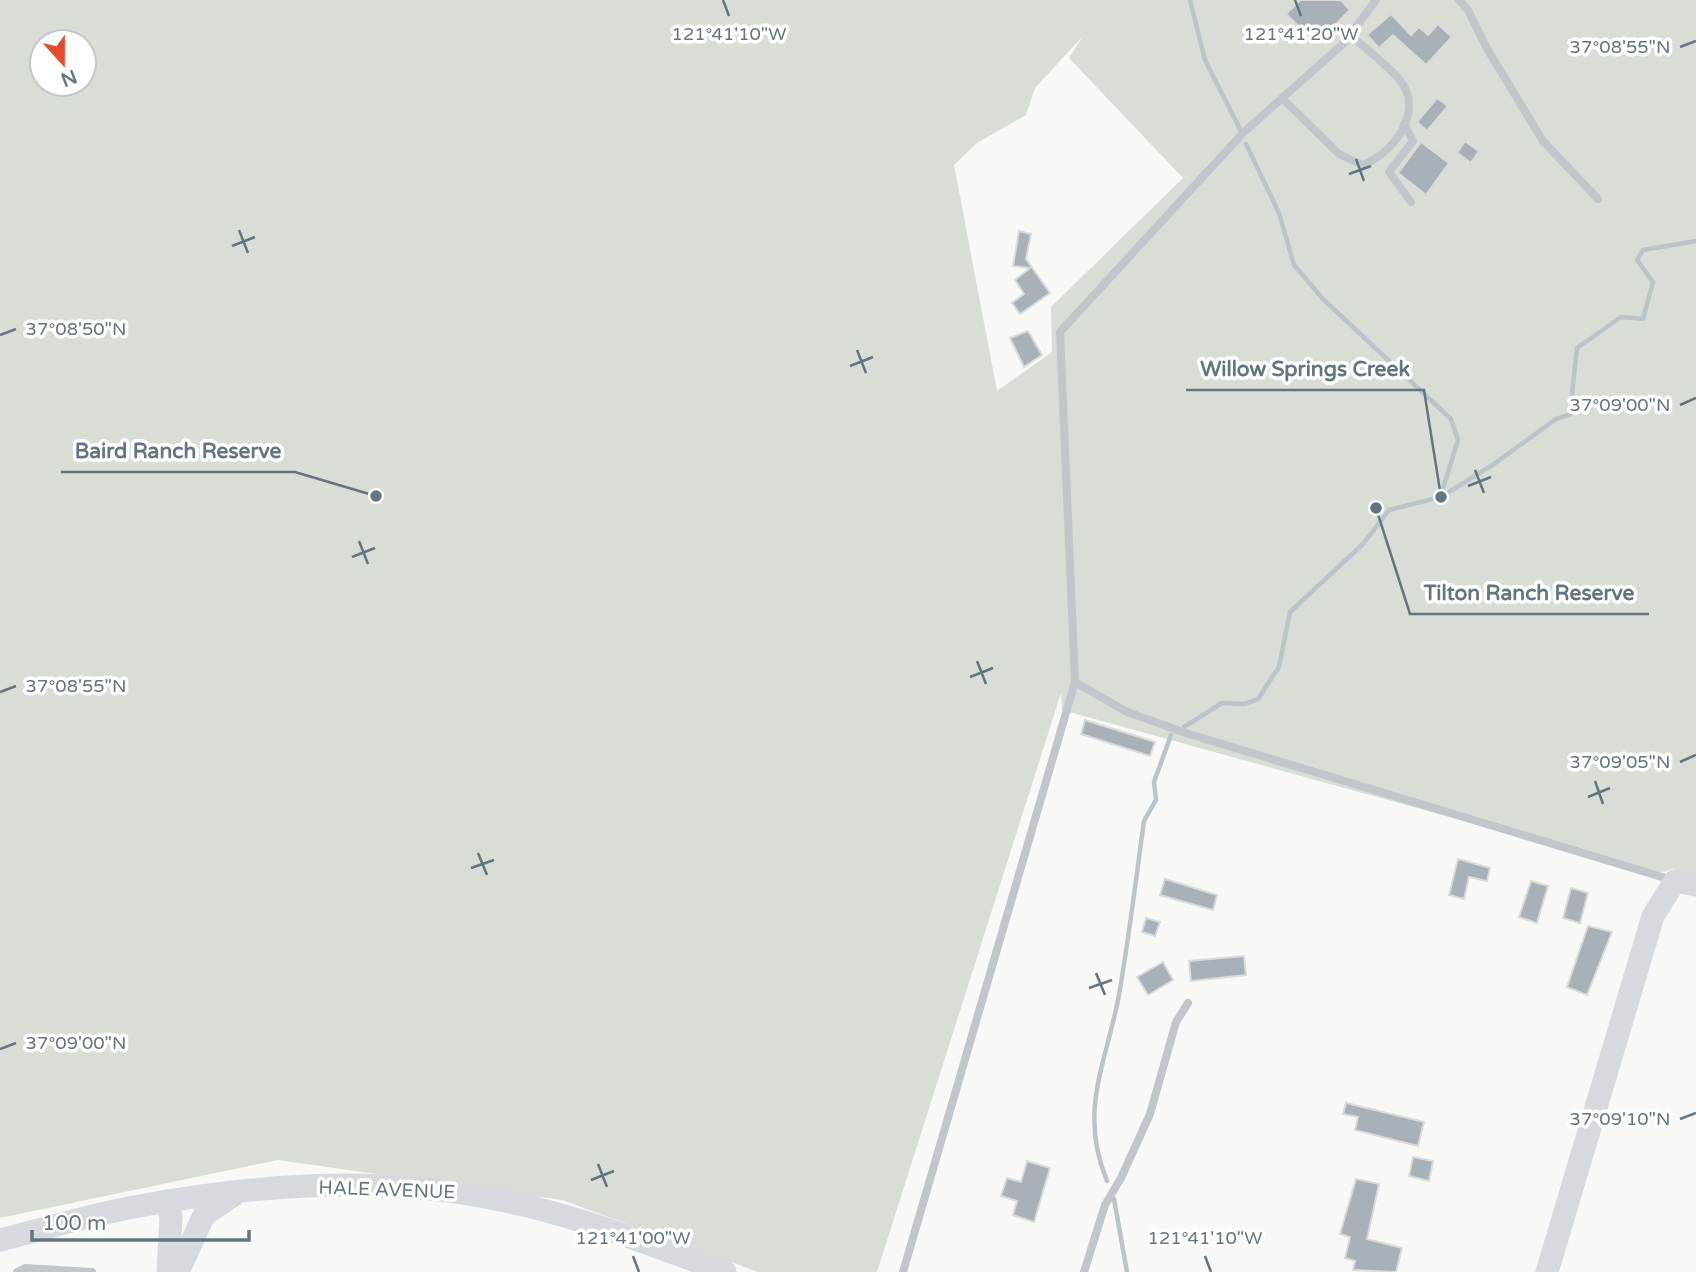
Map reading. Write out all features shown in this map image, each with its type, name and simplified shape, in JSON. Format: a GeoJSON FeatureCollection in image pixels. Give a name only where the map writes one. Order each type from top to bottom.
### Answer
{"type":"FeatureCollection","features":[{"type":"Feature","properties":{"kind":"main road"},"geometry":{"type":"LineString","coordinates":[[1547,1272],[1653,916],[1686,883]]}},
{"type":"Feature","properties":{"kind":"main road","name":"HALE AVENUE"},"geometry":{"type":"LineString","coordinates":[[0,1240],[167,1201],[291,1187],[366,1185],[460,1192],[525,1205],[591,1224],[725,1272]]}},
{"type":"Feature","properties":{"kind":"main road"},"geometry":{"type":"LineString","coordinates":[[178,1272],[204,1215],[235,1194]]}},
{"type":"Feature","properties":{"kind":"main road"},"geometry":{"type":"LineString","coordinates":[[167,1201],[171,1217],[168,1272]]}},
{"type":"Feature","properties":{"kind":"lane"},"geometry":{"type":"LineString","coordinates":[[903,1272],[1075,681],[1060,332],[1243,133],[1350,35],[1376,0]]}},
{"type":"Feature","properties":{"kind":"lane"},"geometry":{"type":"LineString","coordinates":[[1460,0],[1543,141],[1598,199]]}},
{"type":"Feature","properties":{"kind":"lane"},"geometry":{"type":"LineString","coordinates":[[1282,98],[1339,154],[1362,165],[1379,159],[1401,133],[1410,106],[1401,80],[1350,35]]}},
{"type":"Feature","properties":{"kind":"lane"},"geometry":{"type":"LineString","coordinates":[[1404,124],[1413,141],[1390,172],[1411,202]]}},
{"type":"Feature","properties":{"kind":"lane"},"geometry":{"type":"LineString","coordinates":[[1075,681],[1127,712],[1189,734],[1686,883]]}},
{"type":"Feature","properties":{"kind":"lane"},"geometry":{"type":"LineString","coordinates":[[1084,1272],[1105,1205],[1121,1178],[1150,1114],[1176,1022],[1188,1003]]}},
{"type":"Feature","properties":{"kind":"lane"},"geometry":{"type":"LineString","coordinates":[[17,1272],[25,1268],[92,1272]]}},
{"type":"Feature","properties":{"kind":"shaded area"},"geometry":{"type":"Polygon","coordinates":[[[0,0],[1696,0],[1696,874],[1672,869],[1656,874],[1062,710],[1061,693],[877,1272],[758,1272],[562,1200],[278,1160],[0,1218],[0,0]],[[1083,36],[1035,88],[1026,115],[977,143],[954,165],[997,391],[1052,352],[1051,307],[1183,178],[1069,58],[1083,36]]]}},
{"type":"Feature","properties":{"kind":"building"},"geometry":{"type":"Polygon","coordinates":[[[1300,0],[1341,0],[1350,10],[1316,44],[1286,14],[1300,0]]]}},
{"type":"Feature","properties":{"kind":"building"},"geometry":{"type":"Polygon","coordinates":[[[1391,14],[1411,35],[1419,27],[1428,35],[1438,24],[1452,37],[1426,65],[1393,35],[1379,48],[1367,35],[1391,14]]]}},
{"type":"Feature","properties":{"kind":"building"},"geometry":{"type":"Polygon","coordinates":[[[1437,98],[1448,106],[1427,131],[1417,122],[1437,98]]]}},
{"type":"Feature","properties":{"kind":"building"},"geometry":{"type":"Polygon","coordinates":[[[1465,141],[1479,151],[1471,163],[1457,153],[1465,141]]]}},
{"type":"Feature","properties":{"kind":"building"},"geometry":{"type":"Polygon","coordinates":[[[1421,142],[1449,163],[1426,195],[1398,173],[1421,142]]]}},
{"type":"Feature","properties":{"kind":"building"},"geometry":{"type":"Polygon","coordinates":[[[1019,231],[1031,234],[1026,259],[1050,293],[1020,314],[1012,303],[1024,294],[1015,280],[1030,268],[1013,266],[1019,231]]]}},
{"type":"Feature","properties":{"kind":"building"},"geometry":{"type":"Polygon","coordinates":[[[1028,331],[1042,355],[1024,367],[1010,338],[1028,331]]]}},
{"type":"Feature","properties":{"kind":"building"},"geometry":{"type":"Polygon","coordinates":[[[1085,720],[1155,742],[1150,756],[1081,734],[1085,720]]]}},
{"type":"Feature","properties":{"kind":"building"},"geometry":{"type":"Polygon","coordinates":[[[1458,859],[1490,868],[1487,881],[1469,877],[1464,899],[1449,895],[1458,859]]]}},
{"type":"Feature","properties":{"kind":"building"},"geometry":{"type":"Polygon","coordinates":[[[1165,879],[1217,895],[1213,910],[1160,895],[1165,879]]]}},
{"type":"Feature","properties":{"kind":"building"},"geometry":{"type":"Polygon","coordinates":[[[1531,881],[1548,886],[1537,923],[1519,917],[1531,881]]]}},
{"type":"Feature","properties":{"kind":"building"},"geometry":{"type":"Polygon","coordinates":[[[1571,888],[1588,893],[1580,923],[1563,918],[1571,888]]]}},
{"type":"Feature","properties":{"kind":"building"},"geometry":{"type":"Polygon","coordinates":[[[1146,918],[1160,922],[1155,936],[1142,932],[1146,918]]]}},
{"type":"Feature","properties":{"kind":"building"},"geometry":{"type":"Polygon","coordinates":[[[1588,926],[1612,932],[1587,995],[1567,987],[1588,926]]]}},
{"type":"Feature","properties":{"kind":"building"},"geometry":{"type":"Polygon","coordinates":[[[1244,956],[1246,975],[1191,981],[1189,961],[1244,956]]]}},
{"type":"Feature","properties":{"kind":"building"},"geometry":{"type":"Polygon","coordinates":[[[1163,962],[1173,980],[1148,995],[1137,977],[1163,962]]]}},
{"type":"Feature","properties":{"kind":"building"},"geometry":{"type":"Polygon","coordinates":[[[1346,1103],[1424,1122],[1418,1146],[1355,1130],[1358,1117],[1343,1114],[1346,1103]]]}},
{"type":"Feature","properties":{"kind":"building"},"geometry":{"type":"Polygon","coordinates":[[[1413,1157],[1433,1161],[1429,1181],[1409,1176],[1413,1157]]]}},
{"type":"Feature","properties":{"kind":"building"},"geometry":{"type":"Polygon","coordinates":[[[1027,1161],[1050,1168],[1034,1222],[1013,1215],[1017,1201],[1001,1196],[1007,1178],[1021,1182],[1027,1161]]]}},
{"type":"Feature","properties":{"kind":"building"},"geometry":{"type":"Polygon","coordinates":[[[1356,1179],[1379,1184],[1367,1239],[1402,1248],[1396,1272],[1353,1270],[1355,1261],[1345,1258],[1350,1237],[1340,1234],[1356,1179]]]}},
{"type":"Feature","properties":{"kind":"waterway"},"geometry":{"type":"LineString","coordinates":[[1190,0],[1205,60],[1242,133]]}},
{"type":"Feature","properties":{"kind":"waterway"},"geometry":{"type":"LineString","coordinates":[[1246,144],[1279,213],[1294,265],[1323,299],[1451,419],[1458,440],[1441,495]]}},
{"type":"Feature","properties":{"kind":"waterway"},"geometry":{"type":"LineString","coordinates":[[1184,727],[1222,703],[1245,704],[1258,699],[1279,667],[1290,612],[1363,544],[1389,510],[1441,497],[1494,464],[1556,419],[1571,414],[1576,405],[1572,394],[1577,348],[1621,317],[1643,319],[1653,282],[1637,260],[1643,250],[1696,241]]}},
{"type":"Feature","properties":{"kind":"waterway"},"geometry":{"type":"LineString","coordinates":[[1107,1181],[1095,1132],[1097,1088],[1119,995],[1144,821],[1156,800],[1154,782],[1171,735]]}},
{"type":"Feature","properties":{"kind":"waterway"},"geometry":{"type":"LineString","coordinates":[[1114,1199],[1127,1272]]}},
{"type":"Feature","properties":{"kind":"place","name":"Baird Ranch Reserve"},"geometry":{"type":"Point","coordinates":[376,496]}},
{"type":"Feature","properties":{"kind":"place","name":"Willow Springs Creek"},"geometry":{"type":"Point","coordinates":[1441,497]}},
{"type":"Feature","properties":{"kind":"place","name":"Tilton Ranch Reserve"},"geometry":{"type":"Point","coordinates":[1376,508]}}]}
